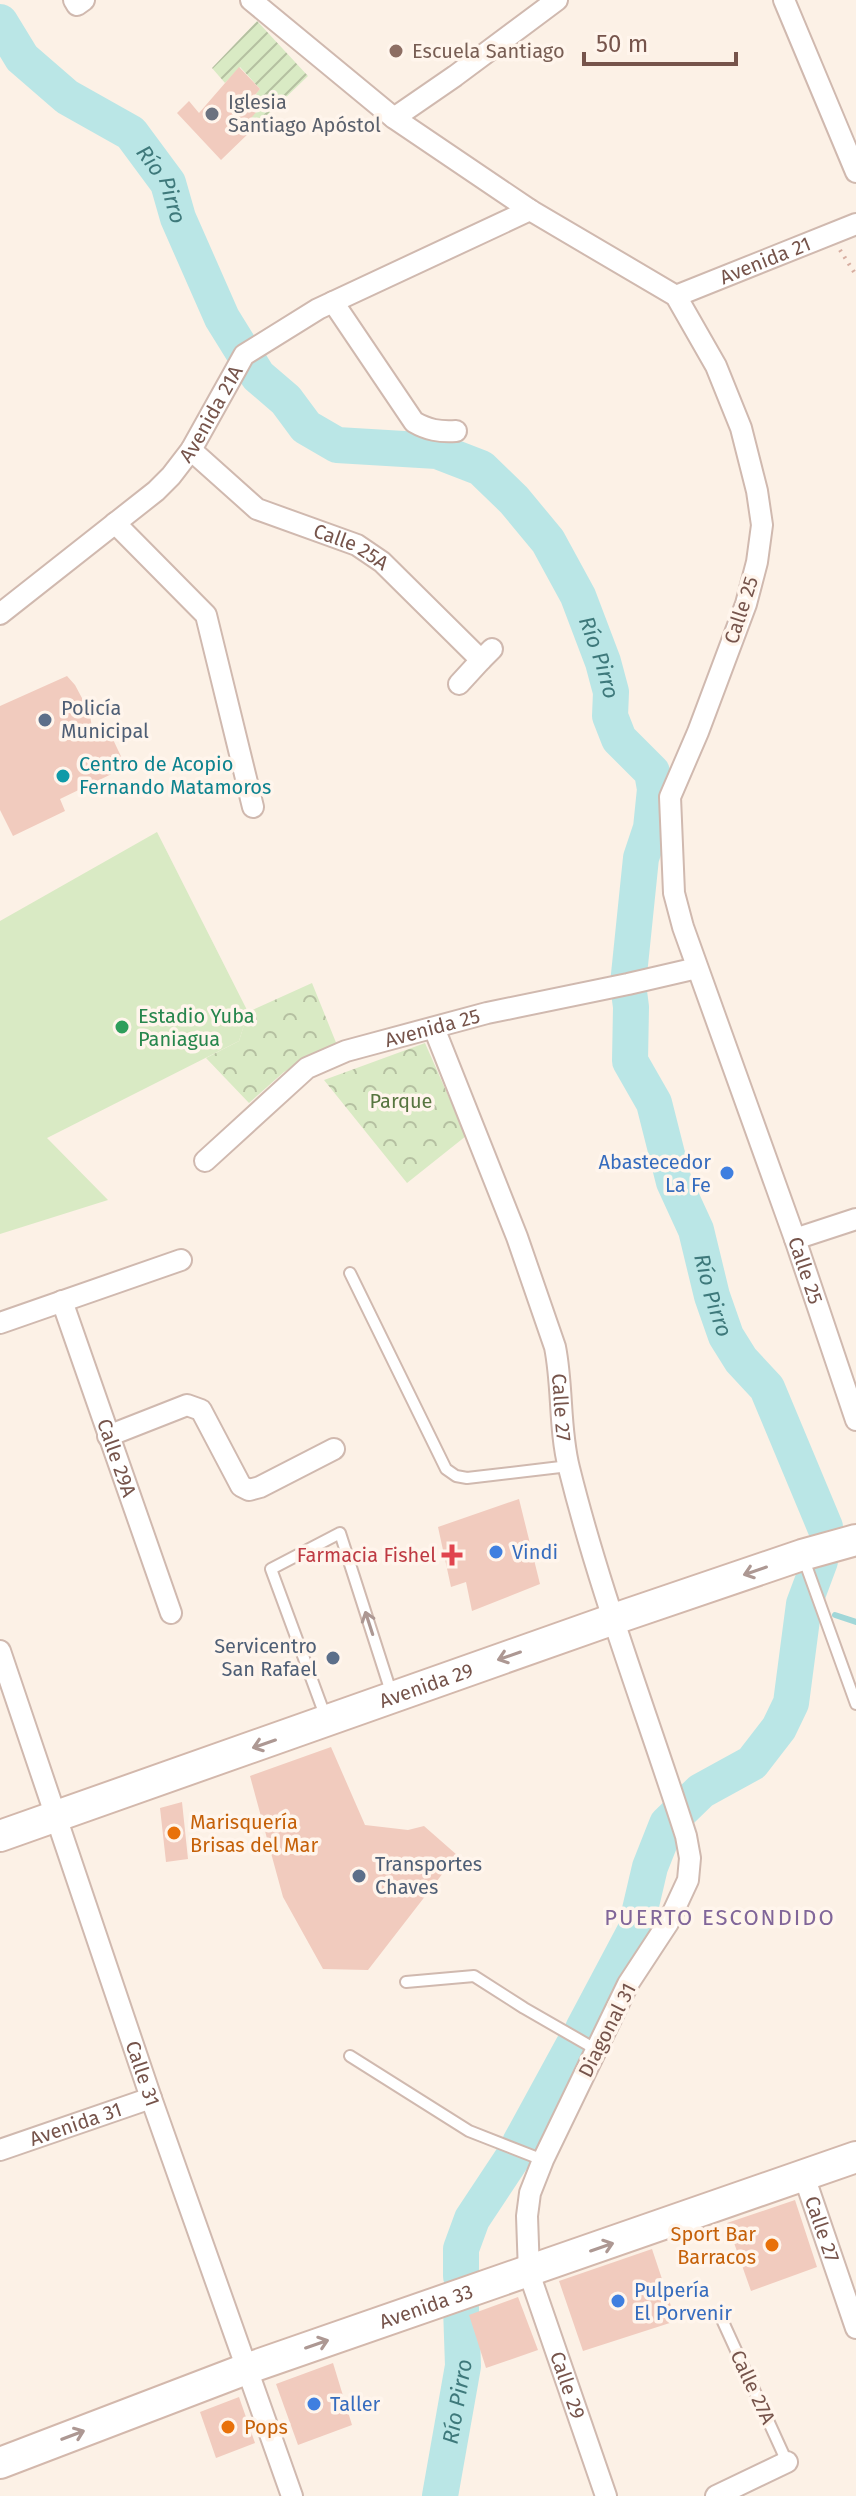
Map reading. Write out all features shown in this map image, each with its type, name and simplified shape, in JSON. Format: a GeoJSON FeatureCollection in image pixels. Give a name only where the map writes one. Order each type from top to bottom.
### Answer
{"type":"FeatureCollection","features":[{"type":"Feature","properties":{"kind":"main road","name":"Avenida 29"},"geometry":{"type":"LineString","coordinates":[[0,1836],[614,1619],[802,1555],[856,1540]]}},
{"type":"Feature","properties":{"kind":"main road","name":"Avenida 33"},"geometry":{"type":"LineString","coordinates":[[0,2463],[246,2369],[856,2157]]}},
{"type":"Feature","properties":{"kind":"street"},"geometry":{"type":"LineString","coordinates":[[74,0],[77,5],[84,0]]}},
{"type":"Feature","properties":{"kind":"street","name":"Calle 25"},"geometry":{"type":"LineString","coordinates":[[251,0],[394,118],[530,210],[676,296],[716,366],[741,428],[762,525],[757,562],[746,604],[670,797],[674,893],[697,968],[795,1239],[856,1420]]}},
{"type":"Feature","properties":{"kind":"street"},"geometry":{"type":"LineString","coordinates":[[394,118],[557,0]]}},
{"type":"Feature","properties":{"kind":"street"},"geometry":{"type":"LineString","coordinates":[[792,3],[856,172]]}},
{"type":"Feature","properties":{"kind":"street","name":"Avenida 21A"},"geometry":{"type":"LineString","coordinates":[[5,603],[115,523],[171,476],[191,450],[244,355],[333,302],[530,210]]}},
{"type":"Feature","properties":{"kind":"street","name":"Avenida 21"},"geometry":{"type":"LineString","coordinates":[[676,296],[856,224]]}},
{"type":"Feature","properties":{"kind":"street"},"geometry":{"type":"LineString","coordinates":[[333,302],[414,422],[439,432],[456,431]]}},
{"type":"Feature","properties":{"kind":"street","name":"Calle 25A"},"geometry":{"type":"LineString","coordinates":[[191,450],[257,509],[357,545],[382,562],[486,655],[459,684]]}},
{"type":"Feature","properties":{"kind":"street"},"geometry":{"type":"LineString","coordinates":[[115,523],[206,615],[253,807]]}},
{"type":"Feature","properties":{"kind":"street","name":"Avenida 25"},"geometry":{"type":"LineString","coordinates":[[205,1161],[307,1068],[346,1051],[487,1013],[697,968]]}},
{"type":"Feature","properties":{"kind":"street","name":"Calle 27"},"geometry":{"type":"LineString","coordinates":[[434,1028],[517,1237],[555,1347],[569,1466],[614,1619],[672,1793]]}},
{"type":"Feature","properties":{"kind":"street"},"geometry":{"type":"LineString","coordinates":[[795,1239],[856,1219]]}},
{"type":"Feature","properties":{"kind":"street"},"geometry":{"type":"LineString","coordinates":[[0,1323],[181,1260]]}},
{"type":"Feature","properties":{"kind":"street","name":"Calle 29A"},"geometry":{"type":"LineString","coordinates":[[62,1301],[171,1613]]}},
{"type":"Feature","properties":{"kind":"street"},"geometry":{"type":"LineString","coordinates":[[108,1436],[187,1405],[195,1407],[201,1410],[241,1486],[249,1490],[334,1449]]}},
{"type":"Feature","properties":{"kind":"street","name":"Calle 31"},"geometry":{"type":"LineString","coordinates":[[0,1651],[151,2098],[292,2496]]}},
{"type":"Feature","properties":{"kind":"street","name":"Diagonal 31"},"geometry":{"type":"LineString","coordinates":[[529,2273],[527,2225],[530,2193],[543,2160],[628,1984],[668,1923],[688,1880],[690,1858],[686,1836],[672,1793]]}},
{"type":"Feature","properties":{"kind":"street","name":"Avenida 31"},"geometry":{"type":"LineString","coordinates":[[0,2150],[151,2098]]}},
{"type":"Feature","properties":{"kind":"street","name":"Calle 27"},"geometry":{"type":"LineString","coordinates":[[804,2176],[856,2328]]}},
{"type":"Feature","properties":{"kind":"street","name":"Calle 29"},"geometry":{"type":"LineString","coordinates":[[529,2273],[606,2496]]}},
{"type":"Feature","properties":{"kind":"street"},"geometry":{"type":"LineString","coordinates":[[716,2496],[787,2462]]}},
{"type":"Feature","properties":{"kind":"lane"},"geometry":{"type":"LineString","coordinates":[[350,1273],[446,1469],[456,1476],[467,1478],[569,1466]]}},
{"type":"Feature","properties":{"kind":"lane"},"geometry":{"type":"LineString","coordinates":[[328,1721],[271,1569],[340,1533],[393,1697]]}},
{"type":"Feature","properties":{"kind":"lane"},"geometry":{"type":"LineString","coordinates":[[802,1555],[856,1704]]}},
{"type":"Feature","properties":{"kind":"lane"},"geometry":{"type":"LineString","coordinates":[[406,1982],[474,1976],[597,2050]]}},
{"type":"Feature","properties":{"kind":"lane"},"geometry":{"type":"LineString","coordinates":[[350,2056],[469,2131],[543,2160]]}},
{"type":"Feature","properties":{"kind":"lane","name":"Calle 27A"},"geometry":{"type":"LineString","coordinates":[[719,2313],[787,2462]]}},
{"type":"Feature","properties":{"kind":"path"},"geometry":{"type":"LineString","coordinates":[[830,234],[856,275]]}},
{"type":"Feature","properties":{"kind":"green space"},"geometry":{"type":"Polygon","coordinates":[[[257,21],[308,76],[252,130],[241,119],[263,102],[255,95],[260,89],[240,67],[225,83],[212,68],[257,21]]]}},
{"type":"Feature","properties":{"kind":"green space","name":"Estadio Yuba Paniagua"},"geometry":{"type":"Polygon","coordinates":[[[157,832],[248,1012],[239,1041],[47,1138],[108,1200],[0,1234],[0,921],[157,832]]]}},
{"type":"Feature","properties":{"kind":"green space"},"geometry":{"type":"Polygon","coordinates":[[[312,983],[337,1045],[284,1072],[249,1103],[206,1058],[239,1041],[248,1012],[312,983]]]}},
{"type":"Feature","properties":{"kind":"green space","name":"Parque"},"geometry":{"type":"Polygon","coordinates":[[[425,1043],[466,1136],[407,1183],[324,1080],[425,1043]]]}},
{"type":"Feature","properties":{"kind":"building","name":"Iglesia Santiago Apóstol"},"geometry":{"type":"Polygon","coordinates":[[[239,67],[260,89],[255,95],[264,103],[246,124],[252,130],[221,160],[177,113],[189,101],[199,113],[239,67]]]}},
{"type":"Feature","properties":{"kind":"building"},"geometry":{"type":"Polygon","coordinates":[[[67,676],[90,715],[94,741],[110,733],[126,767],[60,799],[65,811],[13,836],[0,810],[0,706],[67,676]]]}},
{"type":"Feature","properties":{"kind":"building","name":"Vindi"},"geometry":{"type":"Polygon","coordinates":[[[519,1499],[540,1584],[472,1611],[466,1582],[451,1587],[438,1527],[519,1499]]]}},
{"type":"Feature","properties":{"kind":"building","name":"Transportes Chaves"},"geometry":{"type":"Polygon","coordinates":[[[331,1747],[365,1825],[408,1830],[424,1826],[457,1855],[368,1970],[323,1969],[283,1897],[250,1776],[331,1747]]]}},
{"type":"Feature","properties":{"kind":"building","name":"Marisquería Brisas del Mar"},"geometry":{"type":"Polygon","coordinates":[[[182,1802],[188,1859],[166,1862],[160,1808],[182,1802]]]}},
{"type":"Feature","properties":{"kind":"building","name":"Sport Bar Barracos"},"geometry":{"type":"Polygon","coordinates":[[[795,2200],[817,2267],[751,2291],[727,2223],[795,2200]]]}},
{"type":"Feature","properties":{"kind":"building","name":"Pulpería El Porvenir"},"geometry":{"type":"Polygon","coordinates":[[[652,2249],[676,2321],[583,2351],[559,2281],[652,2249]]]}},
{"type":"Feature","properties":{"kind":"building"},"geometry":{"type":"Polygon","coordinates":[[[518,2297],[538,2350],[486,2368],[469,2315],[518,2297]]]}},
{"type":"Feature","properties":{"kind":"building","name":"Taller"},"geometry":{"type":"Polygon","coordinates":[[[333,2363],[352,2425],[298,2445],[276,2384],[333,2363]]]}},
{"type":"Feature","properties":{"kind":"building","name":"Pops"},"geometry":{"type":"Polygon","coordinates":[[[239,2397],[255,2443],[216,2458],[200,2412],[239,2397]]]}},
{"type":"Feature","properties":{"kind":"waterway","name":"Río Pirro"},"geometry":{"type":"LineString","coordinates":[[0,22],[22,58],[67,97],[131,133],[168,183],[178,218],[222,318],[258,376],[286,400],[306,427],[337,445],[437,451],[481,468],[514,500],[548,541],[578,596],[603,662],[611,692],[610,716],[619,739],[652,772],[655,789],[651,828],[641,858],[628,984],[631,1007],[630,1061],[654,1103],[674,1182],[696,1230],[712,1296],[726,1336],[741,1360],[767,1388],[825,1527]]}},
{"type":"Feature","properties":{"kind":"waterway","name":"Río Pirro"},"geometry":{"type":"LineString","coordinates":[[583,2029],[635,1931],[650,1867],[667,1824],[701,1791],[752,1763],[779,1728],[791,1703],[804,1604],[820,1561]]}},
{"type":"Feature","properties":{"kind":"waterway"},"geometry":{"type":"LineString","coordinates":[[807,1589],[815,1599]]}},
{"type":"Feature","properties":{"kind":"waterway"},"geometry":{"type":"LineString","coordinates":[[835,1615],[856,1622]]}},
{"type":"Feature","properties":{"kind":"waterway","name":"Río Pirro"},"geometry":{"type":"LineString","coordinates":[[520,2143],[573,2046]]}},
{"type":"Feature","properties":{"kind":"waterway","name":"Río Pirro"},"geometry":{"type":"LineString","coordinates":[[461,2276],[461,2249],[472,2219],[513,2157]]}},
{"type":"Feature","properties":{"kind":"waterway","name":"Río Pirro"},"geometry":{"type":"LineString","coordinates":[[440,2496],[463,2366],[461,2308]]}},
{"type":"Feature","properties":{"kind":"place","name":"Escuela Santiago"},"geometry":{"type":"Point","coordinates":[396,51]}},
{"type":"Feature","properties":{"kind":"place","name":"Iglesia Santiago Apóstol"},"geometry":{"type":"Point","coordinates":[212,114]}},
{"type":"Feature","properties":{"kind":"place","name":"Policía Municipal"},"geometry":{"type":"Point","coordinates":[45,720]}},
{"type":"Feature","properties":{"kind":"place","name":"Centro de Acopio Fernando Matamoros"},"geometry":{"type":"Point","coordinates":[63,776]}},
{"type":"Feature","properties":{"kind":"place","name":"Estadio Yuba Paniagua"},"geometry":{"type":"Point","coordinates":[122,1027]}},
{"type":"Feature","properties":{"kind":"place","name":"Abastecedor La Fe"},"geometry":{"type":"Point","coordinates":[727,1173]}},
{"type":"Feature","properties":{"kind":"place","name":"Vindi"},"geometry":{"type":"Point","coordinates":[496,1552]}},
{"type":"Feature","properties":{"kind":"place","name":"Farmacia Fishel"},"geometry":{"type":"Point","coordinates":[452,1555]}},
{"type":"Feature","properties":{"kind":"place","name":"Servicentro San Rafael"},"geometry":{"type":"Point","coordinates":[333,1658]}},
{"type":"Feature","properties":{"kind":"place","name":"Marisquería Brisas del Mar"},"geometry":{"type":"Point","coordinates":[174,1833]}},
{"type":"Feature","properties":{"kind":"place","name":"Transportes Chaves"},"geometry":{"type":"Point","coordinates":[359,1876]}},
{"type":"Feature","properties":{"kind":"place","name":"Sport Bar Barracos"},"geometry":{"type":"Point","coordinates":[772,2245]}},
{"type":"Feature","properties":{"kind":"place","name":"Pulpería El Porvenir"},"geometry":{"type":"Point","coordinates":[618,2301]}},
{"type":"Feature","properties":{"kind":"place","name":"Taller"},"geometry":{"type":"Point","coordinates":[314,2404]}},
{"type":"Feature","properties":{"kind":"place","name":"Pops"},"geometry":{"type":"Point","coordinates":[228,2427]}},
{"type":"Feature","properties":{"kind":"district","name":"PUERTO ESCONDIDO"},"geometry":{"type":"Point","coordinates":[720,1917]}}]}
